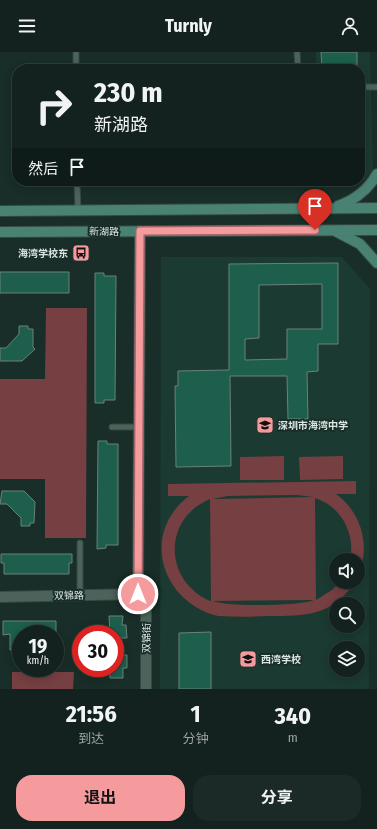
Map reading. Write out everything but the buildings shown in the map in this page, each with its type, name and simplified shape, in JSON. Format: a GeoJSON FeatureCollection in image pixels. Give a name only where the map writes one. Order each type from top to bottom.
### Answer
{"type":"FeatureCollection","features":[{"type":"Feature","properties":{"kind":"main road"},"geometry":{"type":"LineString","coordinates":[[333,208],[360,195],[377,174]]}},
{"type":"Feature","properties":{"kind":"main road","name":"新湖路"},"geometry":{"type":"LineString","coordinates":[[0,211],[377,208]]}},
{"type":"Feature","properties":{"kind":"main road"},"geometry":{"type":"LineString","coordinates":[[331,230],[347,236],[360,244],[377,263]]}},
{"type":"Feature","properties":{"kind":"main road","name":"新湖路"},"geometry":{"type":"LineString","coordinates":[[0,232],[377,230]]}},
{"type":"Feature","properties":{"kind":"street","name":"双锦街"},"geometry":{"type":"LineString","coordinates":[[140,231],[138,594],[146,602],[146,689]]}},
{"type":"Feature","properties":{"kind":"street","name":"双锦路"},"geometry":{"type":"LineString","coordinates":[[0,597],[138,594]]}},
{"type":"Feature","properties":{"kind":"lane"},"geometry":{"type":"LineString","coordinates":[[76,52],[76,64]]}},
{"type":"Feature","properties":{"kind":"lane"},"geometry":{"type":"LineString","coordinates":[[297,52],[298,64]]}},
{"type":"Feature","properties":{"kind":"lane"},"geometry":{"type":"LineString","coordinates":[[365,87],[377,87]]}},
{"type":"Feature","properties":{"kind":"lane"},"geometry":{"type":"LineString","coordinates":[[77,186],[78,211]]}},
{"type":"Feature","properties":{"kind":"lane"},"geometry":{"type":"LineString","coordinates":[[112,427],[139,427]]}},
{"type":"Feature","properties":{"kind":"lane"},"geometry":{"type":"LineString","coordinates":[[80,543],[80,595]]}},
{"type":"Feature","properties":{"kind":"shaded area"},"geometry":{"type":"Polygon","coordinates":[[[316,52],[370,52],[373,171],[365,180],[365,64],[316,64],[316,52]]]}},
{"type":"Feature","properties":{"kind":"shaded area","name":"深圳市海湾中学"},"geometry":{"type":"Polygon","coordinates":[[[161,257],[342,257],[370,289],[369,689],[160,689],[161,257]]]}},
{"type":"Feature","properties":{"kind":"shaded area"},"geometry":{"type":"Polygon","coordinates":[[[46,308],[87,308],[86,538],[45,538],[45,479],[0,479],[0,379],[45,379],[46,308]]]}},
{"type":"Feature","properties":{"kind":"shaded area"},"geometry":{"type":"Polygon","coordinates":[[[284,456],[284,480],[240,480],[240,457],[284,456]]]}},
{"type":"Feature","properties":{"kind":"shaded area"},"geometry":{"type":"Polygon","coordinates":[[[343,456],[343,479],[300,480],[299,457],[343,456]]]}},
{"type":"Feature","properties":{"kind":"shaded area"},"geometry":{"type":"Polygon","coordinates":[[[356,481],[356,494],[336,494],[345,502],[358,521],[362,531],[364,553],[351,553],[351,540],[339,514],[332,507],[315,498],[316,600],[333,589],[349,589],[346,593],[342,597],[329,597],[329,607],[327,608],[306,614],[249,617],[218,616],[198,608],[183,597],[171,582],[164,565],[162,547],[165,528],[174,511],[189,496],[168,496],[168,484],[356,481]],[[297,495],[228,496],[212,499],[313,497],[297,495]],[[210,499],[194,508],[183,521],[177,535],[175,550],[177,565],[184,579],[195,592],[211,601],[210,499]],[[314,600],[213,601],[248,605],[280,605],[314,600]]]}},
{"type":"Feature","properties":{"kind":"shaded area"},"geometry":{"type":"Polygon","coordinates":[[[64,672],[72,672],[72,677],[74,677],[73,689],[12,689],[12,677],[64,677],[64,672]]]}},
{"type":"Feature","properties":{"kind":"place","name":"海湾学校东"},"geometry":{"type":"Point","coordinates":[81,253]}},
{"type":"Feature","properties":{"kind":"place","name":"深圳市海湾中学"},"geometry":{"type":"Point","coordinates":[265,425]}},
{"type":"Feature","properties":{"kind":"place","name":"西湾学校"},"geometry":{"type":"Point","coordinates":[248,659]}},
{"type":"Feature","properties":{"kind":"route"},"geometry":{"type":"LineString","coordinates":[[138,594],[140,231],[315,230]]}}]}
